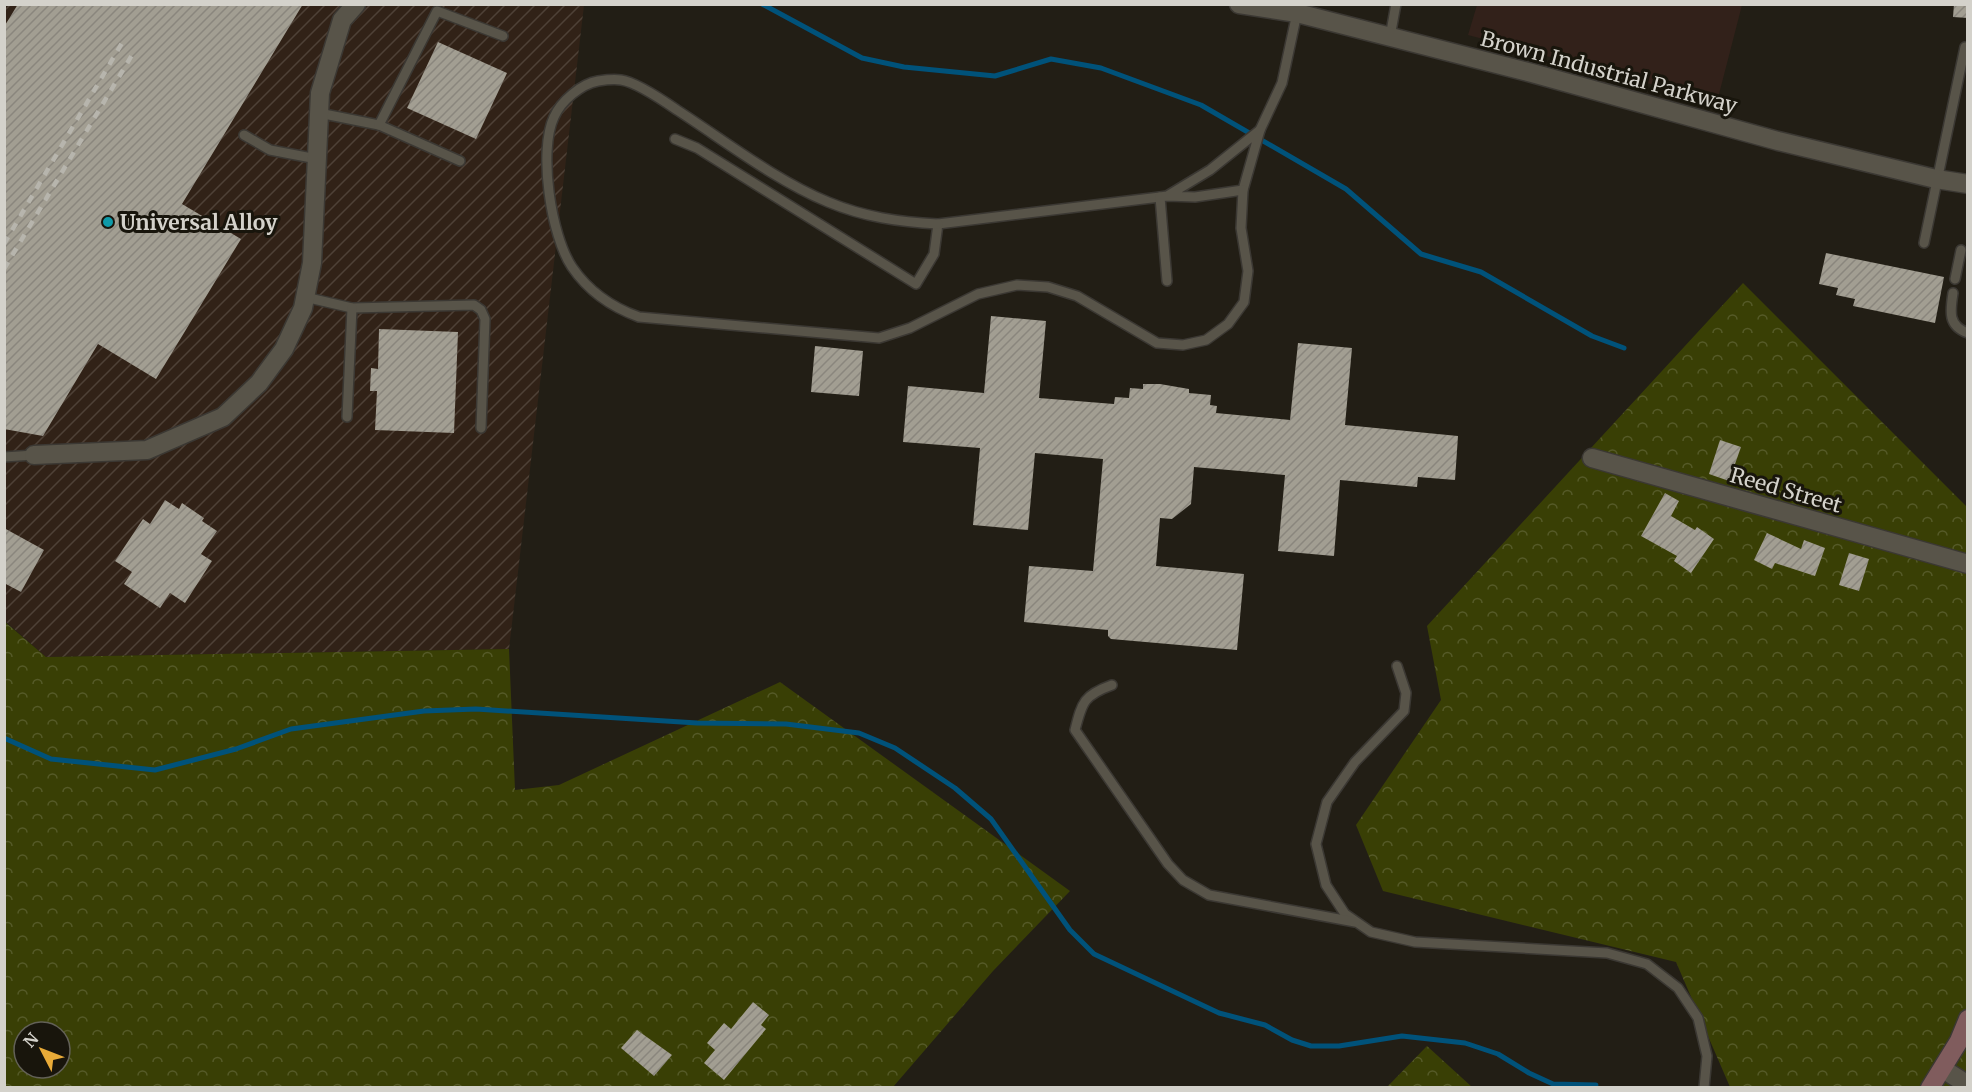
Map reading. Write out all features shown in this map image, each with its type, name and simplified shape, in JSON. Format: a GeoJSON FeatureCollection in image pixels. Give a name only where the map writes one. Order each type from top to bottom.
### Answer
{"type":"FeatureCollection","features":[{"type":"Feature","properties":{"kind":"main road"},"geometry":{"type":"LineString","coordinates":[[1930,1088],[1959,1041],[1968,1019]]}},
{"type":"Feature","properties":{"kind":"street"},"geometry":{"type":"LineString","coordinates":[[34,455],[147,450],[224,417],[259,383],[284,349],[305,297],[312,262],[320,93],[342,20],[356,4]]}},
{"type":"Feature","properties":{"kind":"street","name":"Brown Industrial Parkway"},"geometry":{"type":"LineString","coordinates":[[1239,4],[1297,13],[1533,73],[1778,141],[1936,179],[1968,184]]}},
{"type":"Feature","properties":{"kind":"street","name":"Reed Street"},"geometry":{"type":"LineString","coordinates":[[1592,458],[1968,564]]}},
{"type":"Feature","properties":{"kind":"street"},"geometry":{"type":"LineString","coordinates":[[1943,1069],[1968,1085]]}},
{"type":"Feature","properties":{"kind":"lane"},"geometry":{"type":"LineString","coordinates":[[1390,37],[1396,4]]}},
{"type":"Feature","properties":{"kind":"lane"},"geometry":{"type":"LineString","coordinates":[[379,125],[437,11],[503,36]]}},
{"type":"Feature","properties":{"kind":"lane"},"geometry":{"type":"LineString","coordinates":[[1243,190],[1195,197],[1163,196],[938,224],[897,222],[866,216],[826,201],[781,176],[660,99],[623,80],[596,81],[566,98],[553,117],[548,144],[549,193],[557,231],[570,264],[585,285],[614,307],[639,317],[879,338],[910,328],[978,294],[1017,285],[1048,287],[1077,296],[1157,344],[1183,345],[1206,340],[1228,324],[1244,302],[1248,271],[1241,228],[1243,190],[1260,130],[1282,83],[1297,13]]}},
{"type":"Feature","properties":{"kind":"lane"},"geometry":{"type":"LineString","coordinates":[[1924,243],[1965,46]]}},
{"type":"Feature","properties":{"kind":"lane"},"geometry":{"type":"LineString","coordinates":[[319,113],[379,125],[460,161]]}},
{"type":"Feature","properties":{"kind":"lane"},"geometry":{"type":"LineString","coordinates":[[1163,196],[1210,171],[1260,130]]}},
{"type":"Feature","properties":{"kind":"lane"},"geometry":{"type":"LineString","coordinates":[[244,135],[270,150],[316,159]]}},
{"type":"Feature","properties":{"kind":"lane"},"geometry":{"type":"LineString","coordinates":[[675,139],[697,148],[916,284],[934,254],[938,224]]}},
{"type":"Feature","properties":{"kind":"lane"},"geometry":{"type":"LineString","coordinates":[[1163,196],[1167,281]]}},
{"type":"Feature","properties":{"kind":"lane"},"geometry":{"type":"LineString","coordinates":[[1955,279],[1961,250]]}},
{"type":"Feature","properties":{"kind":"lane"},"geometry":{"type":"LineString","coordinates":[[1953,293],[1950,316],[1954,325],[1968,333]]}},
{"type":"Feature","properties":{"kind":"lane"},"geometry":{"type":"LineString","coordinates":[[305,297],[351,308],[474,305],[481,310],[485,319],[481,428]]}},
{"type":"Feature","properties":{"kind":"lane"},"geometry":{"type":"LineString","coordinates":[[347,417],[351,308]]}},
{"type":"Feature","properties":{"kind":"lane"},"geometry":{"type":"LineString","coordinates":[[4,457],[34,455]]}},
{"type":"Feature","properties":{"kind":"lane"},"geometry":{"type":"LineString","coordinates":[[1397,666],[1406,693],[1404,711],[1355,762],[1327,802],[1317,844],[1326,885],[1345,914],[1371,932],[1415,942],[1607,953],[1647,964],[1678,988],[1698,1018],[1707,1056],[1704,1088]]}},
{"type":"Feature","properties":{"kind":"lane"},"geometry":{"type":"LineString","coordinates":[[1112,685],[1093,692],[1081,706],[1075,730],[1168,864],[1183,879],[1209,894],[1357,922]]}},
{"type":"Feature","properties":{"kind":"shaded area"},"geometry":{"type":"Polygon","coordinates":[[[1477,4],[1742,5],[1717,102],[1468,35],[1477,4]]]}},
{"type":"Feature","properties":{"kind":"shaded area"},"geometry":{"type":"Polygon","coordinates":[[[5,5],[584,5],[509,649],[46,657],[5,621],[5,5]]]}},
{"type":"Feature","properties":{"kind":"green space"},"geometry":{"type":"Polygon","coordinates":[[[1743,283],[1967,507],[1968,1075],[1959,1087],[1730,1087],[1676,962],[1383,891],[1356,825],[1441,700],[1427,626],[1743,283]]]}},
{"type":"Feature","properties":{"kind":"green space"},"geometry":{"type":"Polygon","coordinates":[[[4,621],[46,657],[509,649],[515,790],[559,785],[780,682],[1070,891],[993,971],[893,1087],[5,1087],[4,621]]]}},
{"type":"Feature","properties":{"kind":"green space"},"geometry":{"type":"Polygon","coordinates":[[[1427,1046],[1472,1087],[1387,1087],[1427,1046]]]}},
{"type":"Feature","properties":{"kind":"building","name":"Universal Alloy"},"geometry":{"type":"Polygon","coordinates":[[[18,4],[303,4],[182,204],[241,239],[156,379],[98,344],[43,436],[4,429],[4,27],[18,4]]]}},
{"type":"Feature","properties":{"kind":"building"},"geometry":{"type":"Polygon","coordinates":[[[1954,4],[1968,4],[1968,18],[1953,17],[1954,4]]]}},
{"type":"Feature","properties":{"kind":"building"},"geometry":{"type":"Polygon","coordinates":[[[438,42],[507,73],[476,139],[407,108],[438,42]]]}},
{"type":"Feature","properties":{"kind":"building"},"geometry":{"type":"Polygon","coordinates":[[[1826,253],[1944,277],[1935,323],[1853,306],[1855,299],[1836,295],[1838,288],[1819,284],[1826,253]]]}},
{"type":"Feature","properties":{"kind":"building"},"geometry":{"type":"Polygon","coordinates":[[[991,316],[1046,321],[1039,398],[1114,404],[1115,397],[1129,398],[1130,388],[1143,389],[1143,384],[1160,384],[1189,389],[1189,393],[1211,395],[1210,405],[1217,406],[1216,413],[1290,420],[1298,343],[1352,348],[1345,425],[1458,436],[1455,480],[1418,477],[1417,487],[1340,480],[1334,556],[1278,551],[1285,475],[1194,467],[1191,504],[1172,519],[1160,518],[1156,566],[1244,574],[1237,650],[1111,639],[1108,636],[1108,630],[1024,622],[1029,566],[1093,571],[1103,459],[1035,453],[1028,530],[973,525],[980,448],[903,442],[908,386],[984,393],[991,316]]]}},
{"type":"Feature","properties":{"kind":"building"},"geometry":{"type":"Polygon","coordinates":[[[379,329],[458,332],[454,433],[375,430],[377,391],[370,391],[371,368],[378,369],[379,329]]]}},
{"type":"Feature","properties":{"kind":"building"},"geometry":{"type":"Polygon","coordinates":[[[815,346],[863,351],[859,396],[811,392],[815,346]]]}},
{"type":"Feature","properties":{"kind":"building"},"geometry":{"type":"Polygon","coordinates":[[[1720,440],[1741,447],[1729,481],[1709,474],[1720,440]]]}},
{"type":"Feature","properties":{"kind":"building"},"geometry":{"type":"Polygon","coordinates":[[[1665,493],[1679,501],[1671,516],[1695,530],[1697,527],[1714,539],[1691,573],[1674,561],[1677,556],[1641,536],[1665,493]]]}},
{"type":"Feature","properties":{"kind":"building"},"geometry":{"type":"Polygon","coordinates":[[[165,500],[179,509],[182,503],[204,518],[202,521],[217,531],[201,554],[212,561],[185,603],[170,593],[160,608],[124,584],[132,572],[115,561],[143,519],[150,524],[165,500]]]}},
{"type":"Feature","properties":{"kind":"building"},"geometry":{"type":"Polygon","coordinates":[[[4,528],[44,550],[21,592],[4,583],[4,528]]]}},
{"type":"Feature","properties":{"kind":"building"},"geometry":{"type":"Polygon","coordinates":[[[1767,533],[1801,549],[1804,540],[1825,548],[1815,576],[1775,563],[1772,569],[1754,560],[1767,533]]]}},
{"type":"Feature","properties":{"kind":"building"},"geometry":{"type":"Polygon","coordinates":[[[1849,553],[1869,559],[1859,591],[1839,585],[1849,553]]]}},
{"type":"Feature","properties":{"kind":"building"},"geometry":{"type":"Polygon","coordinates":[[[753,1002],[769,1015],[761,1025],[766,1029],[724,1080],[704,1063],[715,1050],[707,1043],[724,1023],[731,1029],[753,1002]]]}},
{"type":"Feature","properties":{"kind":"building"},"geometry":{"type":"Polygon","coordinates":[[[637,1030],[672,1055],[654,1076],[621,1048],[637,1030]]]}},
{"type":"Feature","properties":{"kind":"waterway"},"geometry":{"type":"LineString","coordinates":[[762,4],[862,58],[904,67],[995,76],[1051,59],[1101,68],[1201,105],[1346,189],[1421,254],[1481,272],[1592,336],[1624,348]]}},
{"type":"Feature","properties":{"kind":"waterway"},"geometry":{"type":"LineString","coordinates":[[4,738],[51,759],[155,770],[236,749],[291,729],[424,711],[476,709],[697,723],[786,724],[859,733],[895,748],[955,788],[991,819],[1070,930],[1094,954],[1219,1013],[1265,1025],[1292,1040],[1311,1046],[1339,1046],[1402,1036],[1465,1043],[1498,1054],[1529,1073],[1553,1084],[1596,1085]]}},
{"type":"Feature","properties":{"kind":"railway"},"geometry":{"type":"LineString","coordinates":[[4,244],[122,43]]}},
{"type":"Feature","properties":{"kind":"railway"},"geometry":{"type":"LineString","coordinates":[[4,269],[135,50]]}},
{"type":"Feature","properties":{"kind":"place","name":"Universal Alloy"},"geometry":{"type":"Point","coordinates":[108,222]}}]}
